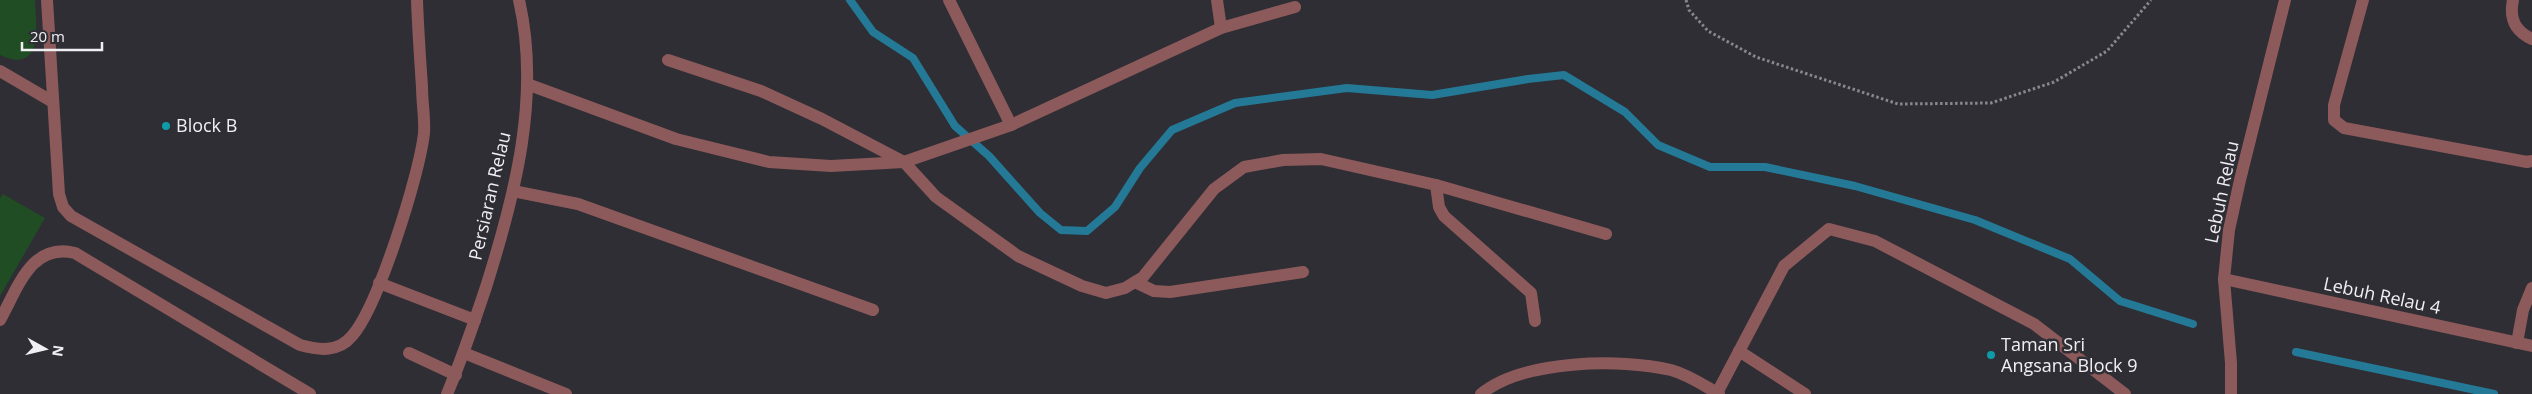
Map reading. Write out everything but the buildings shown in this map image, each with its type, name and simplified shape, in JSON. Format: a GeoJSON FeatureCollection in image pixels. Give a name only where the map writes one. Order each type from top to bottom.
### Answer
{"type":"FeatureCollection","features":[{"type":"Feature","properties":{"kind":"street"},"geometry":{"type":"LineString","coordinates":[[47,0],[59,194],[63,207],[71,216],[300,345],[318,350],[336,347],[352,337],[362,321],[379,283],[420,158],[424,131],[417,0]]}},
{"type":"Feature","properties":{"kind":"street","name":"Persiaran Relau"},"geometry":{"type":"LineString","coordinates":[[448,394],[464,353],[501,239],[523,139],[527,84],[526,46],[519,0]]}},
{"type":"Feature","properties":{"kind":"street"},"geometry":{"type":"LineString","coordinates":[[949,0],[1011,125]]}},
{"type":"Feature","properties":{"kind":"street"},"geometry":{"type":"LineString","coordinates":[[1217,0],[1221,28]]}},
{"type":"Feature","properties":{"kind":"street","name":"Lebuh Relau"},"geometry":{"type":"LineString","coordinates":[[2231,394],[2231,363],[2224,279],[2229,230],[2285,0]]}},
{"type":"Feature","properties":{"kind":"street"},"geometry":{"type":"LineString","coordinates":[[2363,0],[2334,105],[2334,120],[2344,128],[2527,162],[2532,161]]}},
{"type":"Feature","properties":{"kind":"street"},"geometry":{"type":"LineString","coordinates":[[2513,0],[2512,20],[2517,29],[2532,39]]}},
{"type":"Feature","properties":{"kind":"street"},"geometry":{"type":"LineString","coordinates":[[527,84],[676,138],[769,162],[831,166],[904,162],[950,148],[1011,125],[1221,28],[1296,8]]}},
{"type":"Feature","properties":{"kind":"street"},"geometry":{"type":"LineString","coordinates":[[668,60],[761,91],[822,119],[904,162],[936,197],[1018,256],[1082,286],[1106,293],[1125,288],[1143,277],[1214,190],[1244,167],[1283,160],[1322,159],[1436,185],[1606,234]]}},
{"type":"Feature","properties":{"kind":"street"},"geometry":{"type":"LineString","coordinates":[[0,71],[53,102]]}},
{"type":"Feature","properties":{"kind":"street"},"geometry":{"type":"LineString","coordinates":[[1436,185],[1439,207],[1444,216],[1531,293],[1535,321]]}},
{"type":"Feature","properties":{"kind":"street"},"geometry":{"type":"LineString","coordinates":[[513,191],[578,204],[874,310]]}},
{"type":"Feature","properties":{"kind":"street"},"geometry":{"type":"LineString","coordinates":[[1481,394],[1490,387],[1538,368],[1602,365],[1644,366],[1671,370],[1694,378],[1718,393],[1784,266],[1829,229],[1875,241],[2034,324],[2125,394]]}},
{"type":"Feature","properties":{"kind":"street"},"geometry":{"type":"LineString","coordinates":[[0,320],[27,272],[37,259],[49,252],[62,250],[75,253],[310,394]]}},
{"type":"Feature","properties":{"kind":"street"},"geometry":{"type":"LineString","coordinates":[[1135,282],[1154,290],[1170,292],[1303,272]]}},
{"type":"Feature","properties":{"kind":"street","name":"Lebuh Relau 4"},"geometry":{"type":"LineString","coordinates":[[2224,279],[2532,346]]}},
{"type":"Feature","properties":{"kind":"street"},"geometry":{"type":"LineString","coordinates":[[379,283],[475,320]]}},
{"type":"Feature","properties":{"kind":"street"},"geometry":{"type":"LineString","coordinates":[[2517,343],[2523,310],[2532,288]]}},
{"type":"Feature","properties":{"kind":"street"},"geometry":{"type":"LineString","coordinates":[[1739,351],[1805,394]]}},
{"type":"Feature","properties":{"kind":"street"},"geometry":{"type":"LineString","coordinates":[[409,353],[456,375]]}},
{"type":"Feature","properties":{"kind":"street"},"geometry":{"type":"LineString","coordinates":[[464,353],[566,394]]}},
{"type":"Feature","properties":{"kind":"path"},"geometry":{"type":"LineString","coordinates":[[1686,0],[1689,10],[1708,32],[1756,57],[1898,104],[1991,104],[2054,82],[2107,51],[2150,0]]}},
{"type":"Feature","properties":{"kind":"green space"},"geometry":{"type":"Polygon","coordinates":[[[0,0],[35,0],[36,34],[34,45],[31,53],[24,58],[14,59],[0,55],[0,0]]]}},
{"type":"Feature","properties":{"kind":"green space"},"geometry":{"type":"Polygon","coordinates":[[[3,194],[45,218],[0,296],[0,198],[3,194]]]}},
{"type":"Feature","properties":{"kind":"waterway"},"geometry":{"type":"LineString","coordinates":[[850,0],[873,32],[913,58],[955,126],[989,156],[1040,213],[1061,230],[1087,231],[1115,207],[1140,168],[1172,130],[1235,103],[1347,88],[1432,95],[1564,75],[1625,112],[1658,145],[1710,167],[1765,167],[1855,186],[1975,220],[2070,259],[2120,301],[2193,324]]}},
{"type":"Feature","properties":{"kind":"waterway"},"geometry":{"type":"LineString","coordinates":[[2296,352],[2494,394]]}},
{"type":"Feature","properties":{"kind":"place","name":"Block B"},"geometry":{"type":"Point","coordinates":[166,126]}},
{"type":"Feature","properties":{"kind":"place","name":"Taman Sri Angsana Block 9"},"geometry":{"type":"Point","coordinates":[1991,355]}}]}
